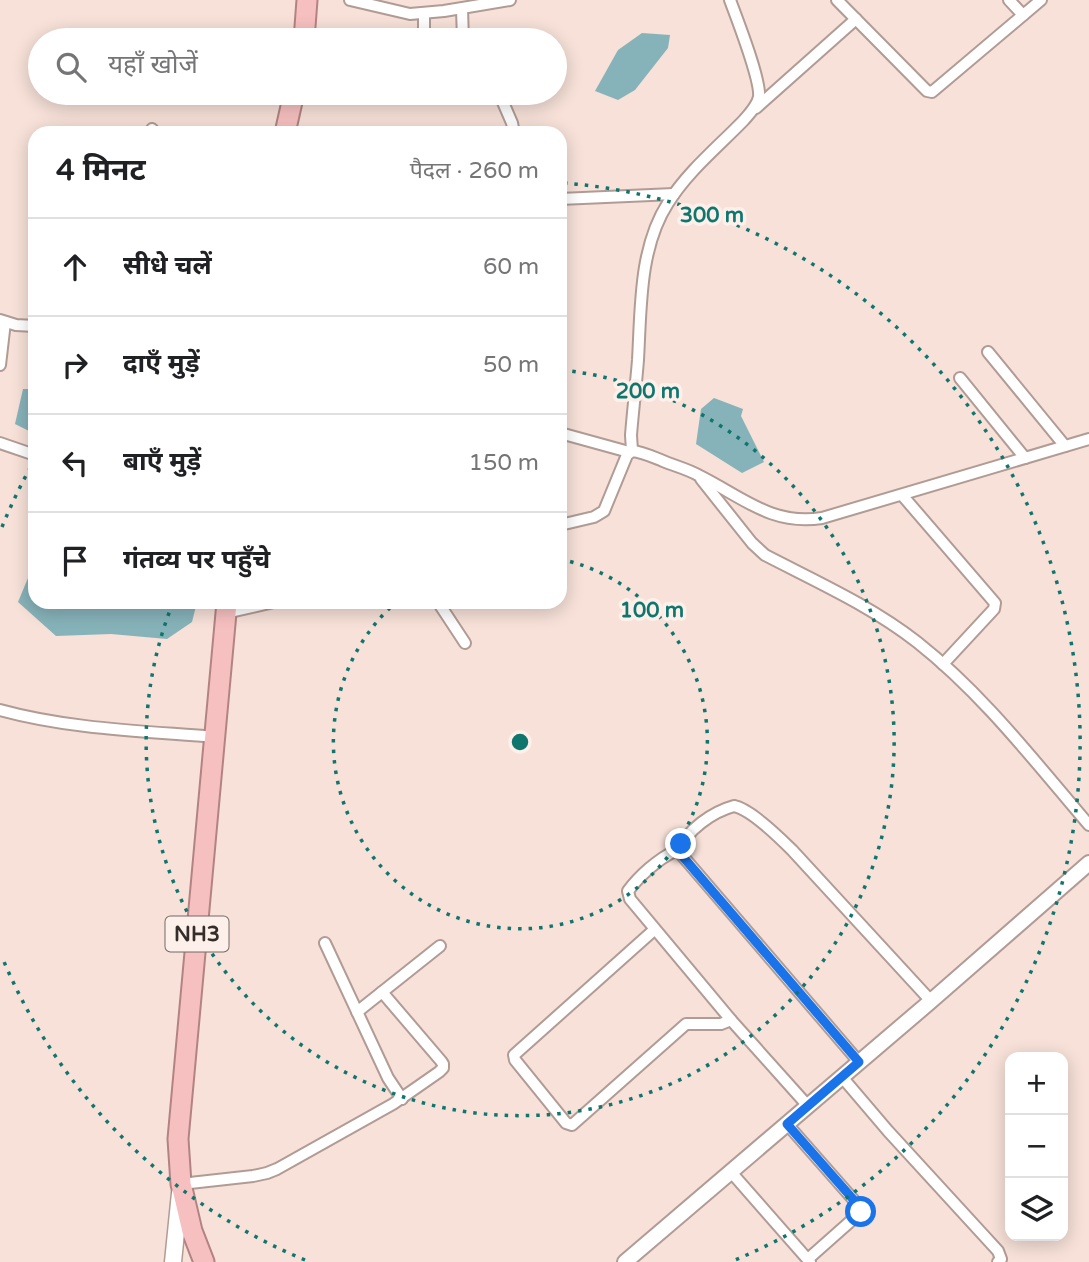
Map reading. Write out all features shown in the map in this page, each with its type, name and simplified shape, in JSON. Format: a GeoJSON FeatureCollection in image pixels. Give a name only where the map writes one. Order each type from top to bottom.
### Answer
{"type":"FeatureCollection","features":[{"type":"Feature","properties":{"kind":"highway"},"geometry":{"type":"LineString","coordinates":[[305,28],[307,0]]}},
{"type":"Feature","properties":{"kind":"highway"},"geometry":{"type":"LineString","coordinates":[[287,126],[291,105]]}},
{"type":"Feature","properties":{"kind":"highway","name":"NH3"},"geometry":{"type":"LineString","coordinates":[[204,1262],[192,1231],[181,1184],[178,1139],[226,609]]}},
{"type":"Feature","properties":{"kind":"main road"},"geometry":{"type":"LineString","coordinates":[[173,1262],[181,1184]]}},
{"type":"Feature","properties":{"kind":"street"},"geometry":{"type":"LineString","coordinates":[[350,0],[396,11],[424,14],[510,0]]}},
{"type":"Feature","properties":{"kind":"street"},"geometry":{"type":"LineString","coordinates":[[730,0],[756,77],[759,96],[754,110]]}},
{"type":"Feature","properties":{"kind":"street"},"geometry":{"type":"LineString","coordinates":[[837,0],[923,88],[932,92],[1041,0]]}},
{"type":"Feature","properties":{"kind":"street"},"geometry":{"type":"LineString","coordinates":[[1009,0],[1023,15]]}},
{"type":"Feature","properties":{"kind":"street"},"geometry":{"type":"LineString","coordinates":[[463,9],[463,28]]}},
{"type":"Feature","properties":{"kind":"street"},"geometry":{"type":"LineString","coordinates":[[424,14],[424,28]]}},
{"type":"Feature","properties":{"kind":"street"},"geometry":{"type":"LineString","coordinates":[[567,523],[604,512],[631,452],[644,278],[652,240],[667,204],[684,181],[754,110],[856,19]]}},
{"type":"Feature","properties":{"kind":"street"},"geometry":{"type":"LineString","coordinates":[[504,105],[513,126]]}},
{"type":"Feature","properties":{"kind":"street"},"geometry":{"type":"LineString","coordinates":[[567,199],[674,194]]}},
{"type":"Feature","properties":{"kind":"street"},"geometry":{"type":"LineString","coordinates":[[0,365],[2,321],[28,326]]}},
{"type":"Feature","properties":{"kind":"street"},"geometry":{"type":"LineString","coordinates":[[988,352],[1065,446]]}},
{"type":"Feature","properties":{"kind":"street"},"geometry":{"type":"LineString","coordinates":[[960,379],[1025,458]]}},
{"type":"Feature","properties":{"kind":"street"},"geometry":{"type":"LineString","coordinates":[[567,435],[697,474],[764,511],[796,520],[822,518],[1089,439]]}},
{"type":"Feature","properties":{"kind":"street"},"geometry":{"type":"LineString","coordinates":[[0,443],[28,453]]}},
{"type":"Feature","properties":{"kind":"street"},"geometry":{"type":"LineString","coordinates":[[697,474],[752,543],[765,555],[871,611],[917,642],[943,664],[967,686],[1089,825]]}},
{"type":"Feature","properties":{"kind":"street"},"geometry":{"type":"LineString","coordinates":[[902,495],[995,603],[994,609],[943,664]]}},
{"type":"Feature","properties":{"kind":"street"},"geometry":{"type":"LineString","coordinates":[[443,609],[466,643]]}},
{"type":"Feature","properties":{"kind":"street"},"geometry":{"type":"LineString","coordinates":[[0,710],[55,722],[215,737]]}},
{"type":"Feature","properties":{"kind":"street"},"geometry":{"type":"LineString","coordinates":[[808,1106],[731,1020],[628,896],[628,891],[635,883],[667,856],[678,851],[685,839],[713,815],[734,806],[743,808],[768,828],[792,850],[931,1001]]}},
{"type":"Feature","properties":{"kind":"street"},"geometry":{"type":"LineString","coordinates":[[678,851],[859,1062]]}},
{"type":"Feature","properties":{"kind":"street"},"geometry":{"type":"LineString","coordinates":[[625,1262],[1089,863]]}},
{"type":"Feature","properties":{"kind":"street"},"geometry":{"type":"LineString","coordinates":[[654,930],[514,1055],[566,1123],[572,1125],[681,1027],[690,1023],[720,1024],[731,1020]]}},
{"type":"Feature","properties":{"kind":"street"},"geometry":{"type":"LineString","coordinates":[[325,943],[388,1078],[402,1099]]}},
{"type":"Feature","properties":{"kind":"street"},"geometry":{"type":"LineString","coordinates":[[356,1012],[440,946]]}},
{"type":"Feature","properties":{"kind":"street"},"geometry":{"type":"LineString","coordinates":[[181,1184],[267,1173],[402,1099],[439,1072],[443,1064],[382,992]]}},
{"type":"Feature","properties":{"kind":"street"},"geometry":{"type":"LineString","coordinates":[[842,1077],[998,1251],[1001,1256],[998,1262]]}},
{"type":"Feature","properties":{"kind":"street"},"geometry":{"type":"LineString","coordinates":[[732,1172],[809,1261],[859,1214],[861,1209],[787,1124]]}},
{"type":"Feature","properties":{"kind":"water"},"geometry":{"type":"Polygon","coordinates":[[[642,33],[670,35],[668,48],[635,90],[618,100],[595,91],[618,50],[642,33]]]}},
{"type":"Feature","properties":{"kind":"water"},"geometry":{"type":"Polygon","coordinates":[[[23,389],[28,389],[28,430],[15,424],[23,389]]]}},
{"type":"Feature","properties":{"kind":"water"},"geometry":{"type":"Polygon","coordinates":[[[714,398],[743,409],[741,416],[764,462],[742,473],[696,444],[701,409],[714,398]]]}},
{"type":"Feature","properties":{"kind":"water"},"geometry":{"type":"Polygon","coordinates":[[[28,578],[28,609],[195,609],[192,622],[167,639],[111,634],[56,636],[18,602],[28,578]]]}},
{"type":"Feature","properties":{"kind":"route"},"geometry":{"type":"LineString","coordinates":[[681,844],[678,851],[859,1062],[787,1124],[859,1206],[861,1212]]}}]}
